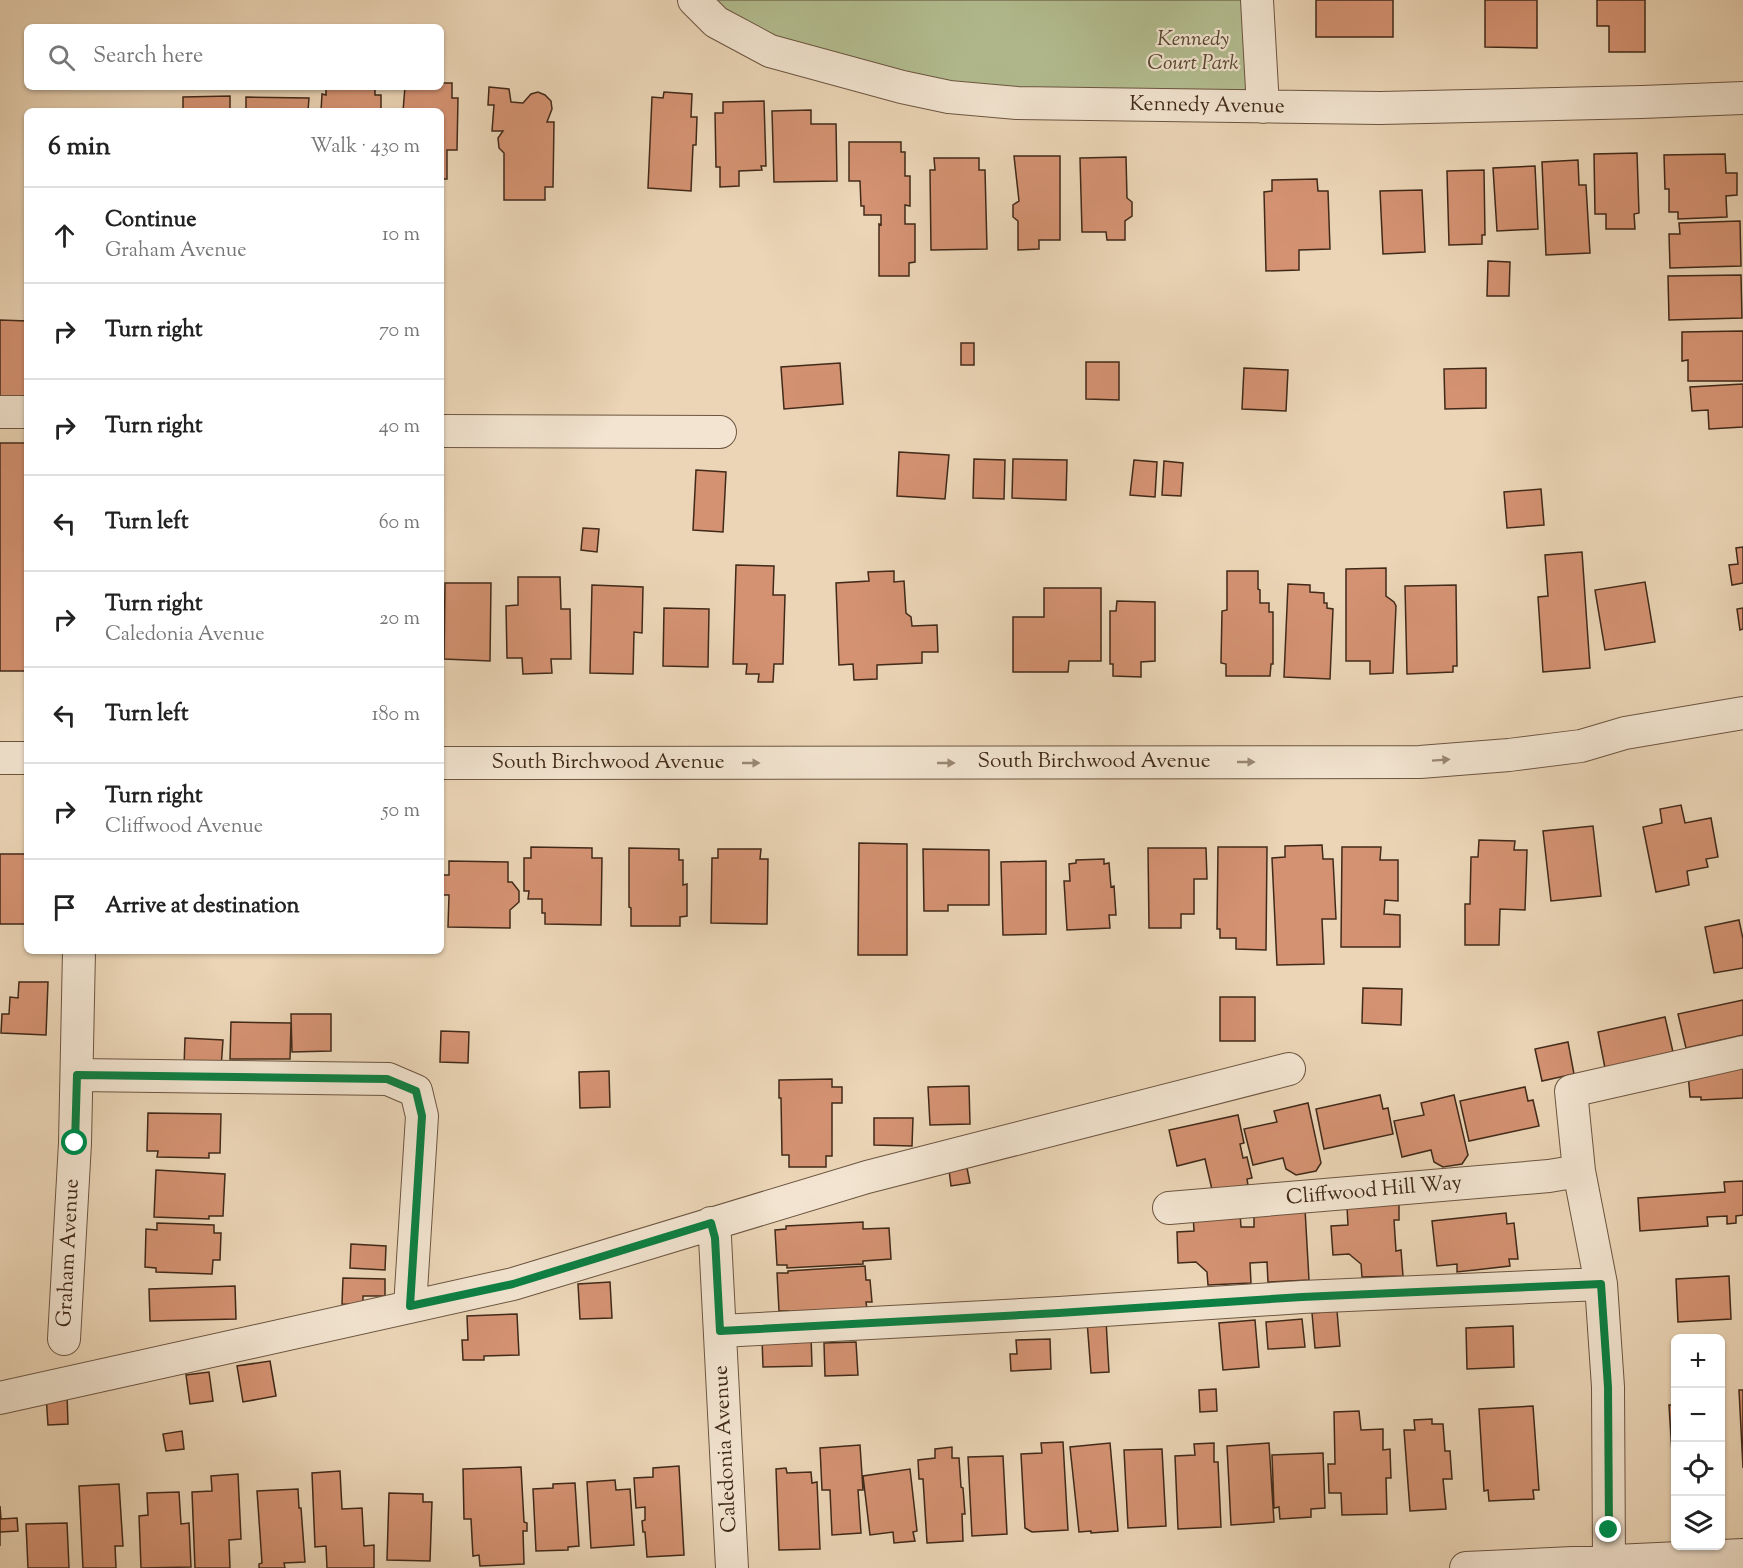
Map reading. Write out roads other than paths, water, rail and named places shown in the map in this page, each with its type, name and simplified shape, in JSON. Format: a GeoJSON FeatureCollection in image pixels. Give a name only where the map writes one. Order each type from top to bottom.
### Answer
{"type":"FeatureCollection","features":[{"type":"Feature","properties":{"kind":"street","name":"Kennedy Avenue"},"geometry":{"type":"LineString","coordinates":[[694,0],[716,22],[770,51],[949,98],[1017,103],[1380,108],[1743,98]]}},
{"type":"Feature","properties":{"kind":"street"},"geometry":{"type":"LineString","coordinates":[[1257,0],[1263,107]]}},
{"type":"Feature","properties":{"kind":"street"},"geometry":{"type":"LineString","coordinates":[[0,412],[24,412]]}},
{"type":"Feature","properties":{"kind":"street"},"geometry":{"type":"LineString","coordinates":[[444,431],[720,432]]}},
{"type":"Feature","properties":{"kind":"street","name":"South Birchwood Avenue"},"geometry":{"type":"LineString","coordinates":[[444,762],[1420,762],[1509,755],[1581,746],[1625,733],[1743,712]]}},
{"type":"Feature","properties":{"kind":"street"},"geometry":{"type":"LineString","coordinates":[[0,758],[24,758]]}},
{"type":"Feature","properties":{"kind":"street","name":"Graham Avenue"},"geometry":{"type":"LineString","coordinates":[[64,1339],[75,1143],[79,954]]}},
{"type":"Feature","properties":{"kind":"street"},"geometry":{"type":"LineString","coordinates":[[1609,1562],[1608,1387],[1601,1284],[1579,1171],[1571,1091],[1743,1052]]}},
{"type":"Feature","properties":{"kind":"street"},"geometry":{"type":"LineString","coordinates":[[0,1398],[513,1284],[867,1178],[1289,1069]]}},
{"type":"Feature","properties":{"kind":"street"},"geometry":{"type":"LineString","coordinates":[[77,1075],[387,1079],[416,1091],[422,1116],[410,1306]]}},
{"type":"Feature","properties":{"kind":"street","name":"Cliffwood Hill Way"},"geometry":{"type":"LineString","coordinates":[[1169,1208],[1549,1176],[1579,1171]]}},
{"type":"Feature","properties":{"kind":"street","name":"Caledonia Avenue"},"geometry":{"type":"LineString","coordinates":[[711,1223],[715,1238],[732,1568]]}},
{"type":"Feature","properties":{"kind":"street"},"geometry":{"type":"LineString","coordinates":[[720,1331],[1059,1313],[1302,1297],[1601,1284]]}},
{"type":"Feature","properties":{"kind":"street"},"geometry":{"type":"LineString","coordinates":[[1466,1568],[1743,1555]]}},
{"type":"Feature","properties":{"kind":"park label","name":"Kennedy Court Park"},"geometry":{"type":"Point","coordinates":[1193,52]}}]}
